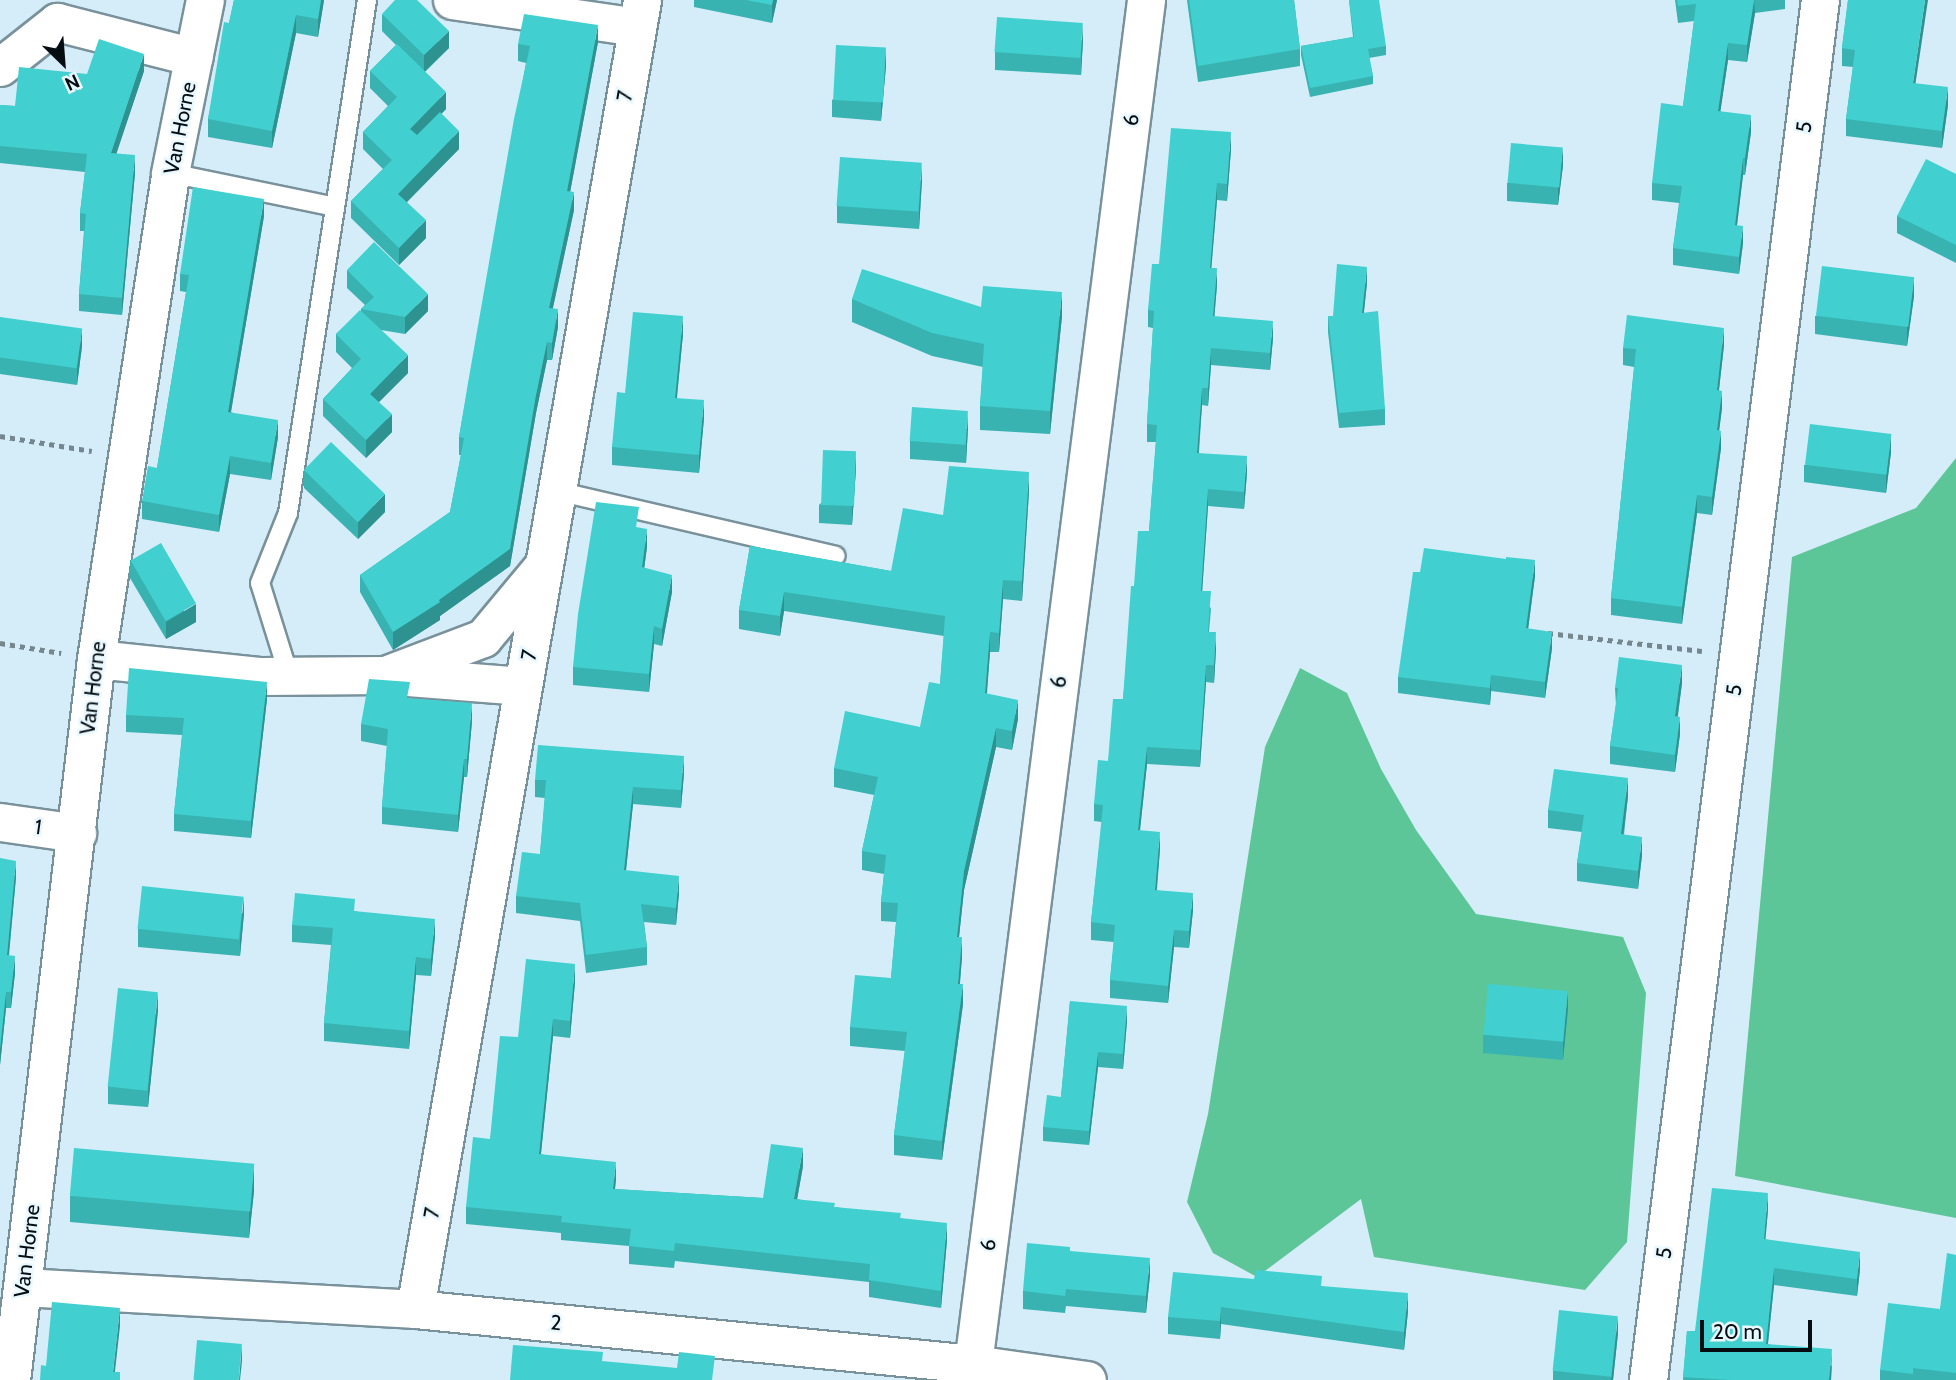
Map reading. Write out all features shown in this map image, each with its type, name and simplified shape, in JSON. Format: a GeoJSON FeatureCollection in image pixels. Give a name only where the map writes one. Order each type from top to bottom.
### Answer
{"type":"FeatureCollection","features":[{"type":"Feature","properties":{"kind":"street","name":"Van Horne"},"geometry":{"type":"LineString","coordinates":[[11,1380],[8,1323],[23,1287],[96,659],[170,173],[205,0]]}},
{"type":"Feature","properties":{"kind":"street"},"geometry":{"type":"LineString","coordinates":[[452,0],[639,13]]}},
{"type":"Feature","properties":{"kind":"street","name":"6"},"geometry":{"type":"LineString","coordinates":[[973,1364],[1146,0]]}},
{"type":"Feature","properties":{"kind":"street","name":"5"},"geometry":{"type":"LineString","coordinates":[[1648,1380],[1820,0]]}},
{"type":"Feature","properties":{"kind":"street","name":"7"},"geometry":{"type":"LineString","coordinates":[[415,1309],[639,13]]}},
{"type":"Feature","properties":{"kind":"street"},"geometry":{"type":"LineString","coordinates":[[0,67],[57,22],[194,57]]}},
{"type":"Feature","properties":{"kind":"street"},"geometry":{"type":"LineString","coordinates":[[385,675],[483,638],[544,565]]}},
{"type":"Feature","properties":{"kind":"street"},"geometry":{"type":"LineString","coordinates":[[96,659],[261,676],[385,675],[523,686]]}},
{"type":"Feature","properties":{"kind":"street","name":"1"},"geometry":{"type":"LineString","coordinates":[[0,822],[77,833]]}},
{"type":"Feature","properties":{"kind":"street","name":"2"},"geometry":{"type":"LineString","coordinates":[[23,1287],[415,1309],[973,1364],[1087,1380]]}},
{"type":"Feature","properties":{"kind":"lane"},"geometry":{"type":"LineString","coordinates":[[289,676],[260,583],[288,513],[367,0]]}},
{"type":"Feature","properties":{"kind":"lane"},"geometry":{"type":"LineString","coordinates":[[170,173],[335,207]]}},
{"type":"Feature","properties":{"kind":"lane"},"geometry":{"type":"LineString","coordinates":[[557,491],[836,556]]}},
{"type":"Feature","properties":{"kind":"path"},"geometry":{"type":"LineString","coordinates":[[0,436],[127,457]]}},
{"type":"Feature","properties":{"kind":"path"},"geometry":{"type":"LineString","coordinates":[[1538,632],[1738,655]]}},
{"type":"Feature","properties":{"kind":"path"},"geometry":{"type":"LineString","coordinates":[[0,643],[96,659]]}},
{"type":"Feature","properties":{"kind":"green space"},"geometry":{"type":"Polygon","coordinates":[[[1956,458],[1956,1218],[1735,1176],[1792,557],[1916,508],[1956,458]]]}},
{"type":"Feature","properties":{"kind":"green space"},"geometry":{"type":"Polygon","coordinates":[[[1300,668],[1347,693],[1381,769],[1416,830],[1476,914],[1623,937],[1646,993],[1627,1242],[1585,1290],[1374,1257],[1361,1199],[1257,1277],[1213,1253],[1187,1202],[1208,1114],[1265,747],[1300,668]]]}},
{"type":"Feature","properties":{"kind":"building"},"geometry":{"type":"Polygon","coordinates":[[[234,0],[321,0],[318,19],[296,15],[272,131],[208,119],[224,22],[229,23],[234,0]]]}},
{"type":"Feature","properties":{"kind":"building"},"geometry":{"type":"Polygon","coordinates":[[[395,0],[417,0],[449,31],[424,55],[382,14],[395,0]]]}},
{"type":"Feature","properties":{"kind":"building"},"geometry":{"type":"Polygon","coordinates":[[[746,0],[773,0],[772,5],[746,0]]]}},
{"type":"Feature","properties":{"kind":"building"},"geometry":{"type":"Polygon","coordinates":[[[1189,0],[1294,0],[1300,49],[1198,66],[1189,0]]]}},
{"type":"Feature","properties":{"kind":"building"},"geometry":{"type":"Polygon","coordinates":[[[1349,0],[1379,0],[1386,46],[1368,49],[1373,76],[1310,88],[1301,46],[1354,37],[1349,0]]]}},
{"type":"Feature","properties":{"kind":"building"},"geometry":{"type":"Polygon","coordinates":[[[1677,0],[1754,0],[1747,45],[1728,43],[1718,111],[1751,115],[1735,225],[1743,226],[1739,257],[1673,248],[1682,186],[1652,183],[1661,103],[1683,106],[1696,4],[1678,6],[1677,0]]]}},
{"type":"Feature","properties":{"kind":"building"},"geometry":{"type":"Polygon","coordinates":[[[1848,0],[1925,0],[1913,83],[1948,87],[1942,131],[1846,119],[1855,50],[1842,48],[1848,0]]]}},
{"type":"Feature","properties":{"kind":"building"},"geometry":{"type":"Polygon","coordinates":[[[524,14],[598,25],[567,191],[574,192],[549,308],[558,309],[552,343],[547,342],[536,395],[510,549],[439,600],[440,602],[393,632],[360,575],[450,512],[464,438],[459,437],[468,383],[514,119],[530,46],[518,44],[524,14]]]}},
{"type":"Feature","properties":{"kind":"building"},"geometry":{"type":"Polygon","coordinates":[[[997,17],[1083,23],[1080,58],[995,52],[997,17]]]}},
{"type":"Feature","properties":{"kind":"building"},"geometry":{"type":"Polygon","coordinates":[[[99,39],[144,54],[111,153],[135,155],[122,298],[79,294],[86,214],[80,213],[87,154],[0,146],[0,105],[15,106],[19,67],[87,74],[99,39]]]}},
{"type":"Feature","properties":{"kind":"building"},"geometry":{"type":"Polygon","coordinates":[[[397,44],[446,92],[410,129],[417,135],[440,112],[459,131],[398,194],[426,220],[399,248],[351,201],[392,160],[363,132],[397,97],[370,71],[397,44]]]}},
{"type":"Feature","properties":{"kind":"building"},"geometry":{"type":"Polygon","coordinates":[[[836,45],[886,48],[883,103],[833,100],[836,45]]]}},
{"type":"Feature","properties":{"kind":"building"},"geometry":{"type":"Polygon","coordinates":[[[1171,128],[1231,132],[1227,184],[1217,183],[1210,268],[1217,268],[1213,316],[1273,321],[1270,353],[1211,348],[1208,388],[1202,388],[1197,453],[1247,456],[1244,492],[1208,489],[1201,591],[1211,591],[1208,632],[1216,632],[1214,665],[1206,665],[1200,750],[1147,747],[1138,830],[1160,832],[1155,890],[1193,893],[1189,931],[1174,930],[1168,986],[1110,980],[1115,925],[1091,922],[1103,805],[1094,804],[1098,760],[1108,761],[1113,699],[1123,699],[1138,531],[1149,531],[1157,425],[1147,424],[1154,311],[1148,310],[1152,264],[1159,264],[1171,128]]]}},
{"type":"Feature","properties":{"kind":"building"},"geometry":{"type":"Polygon","coordinates":[[[1511,143],[1563,148],[1559,187],[1508,183],[1511,143]]]}},
{"type":"Feature","properties":{"kind":"building"},"geometry":{"type":"Polygon","coordinates":[[[840,157],[922,163],[918,212],[837,206],[840,157]]]}},
{"type":"Feature","properties":{"kind":"building"},"geometry":{"type":"Polygon","coordinates":[[[1926,159],[1956,174],[1956,245],[1897,216],[1926,159]]]}},
{"type":"Feature","properties":{"kind":"building"},"geometry":{"type":"Polygon","coordinates":[[[193,187],[264,199],[228,412],[278,420],[271,463],[230,456],[219,515],[142,501],[148,466],[157,468],[189,275],[180,274],[193,187]]]}},
{"type":"Feature","properties":{"kind":"building"},"geometry":{"type":"Polygon","coordinates":[[[374,242],[428,294],[405,317],[361,309],[374,297],[347,270],[374,242]]]}},
{"type":"Feature","properties":{"kind":"building"},"geometry":{"type":"Polygon","coordinates":[[[1337,264],[1367,267],[1362,313],[1378,311],[1385,409],[1339,413],[1328,316],[1333,316],[1337,264]]]}},
{"type":"Feature","properties":{"kind":"building"},"geometry":{"type":"Polygon","coordinates":[[[1822,266],[1914,277],[1908,327],[1816,316],[1822,266]]]}},
{"type":"Feature","properties":{"kind":"building"},"geometry":{"type":"Polygon","coordinates":[[[862,269],[981,307],[983,286],[1062,292],[1050,411],[980,406],[984,344],[932,333],[852,299],[862,269]]]}},
{"type":"Feature","properties":{"kind":"building"},"geometry":{"type":"Polygon","coordinates":[[[360,310],[408,355],[370,394],[392,414],[366,440],[323,399],[361,359],[336,334],[360,310]]]}},
{"type":"Feature","properties":{"kind":"building"},"geometry":{"type":"Polygon","coordinates":[[[633,312],[683,316],[675,398],[704,400],[699,455],[612,447],[617,392],[625,393],[633,312]]]}},
{"type":"Feature","properties":{"kind":"building"},"geometry":{"type":"Polygon","coordinates":[[[1627,315],[1724,328],[1717,390],[1722,391],[1717,430],[1721,431],[1712,497],[1697,495],[1682,607],[1611,598],[1636,349],[1623,348],[1627,315]]]}},
{"type":"Feature","properties":{"kind":"building"},"geometry":{"type":"Polygon","coordinates":[[[0,317],[82,329],[77,368],[0,357],[0,317]]]}},
{"type":"Feature","properties":{"kind":"building"},"geometry":{"type":"Polygon","coordinates":[[[912,407],[968,411],[965,445],[910,441],[912,407]]]}},
{"type":"Feature","properties":{"kind":"building"},"geometry":{"type":"Polygon","coordinates":[[[1810,424],[1891,434],[1886,475],[1805,465],[1810,424]]]}},
{"type":"Feature","properties":{"kind":"building"},"geometry":{"type":"Polygon","coordinates":[[[331,442],[385,494],[358,522],[304,470],[331,442]]]}},
{"type":"Feature","properties":{"kind":"building"},"geometry":{"type":"Polygon","coordinates":[[[823,450],[856,451],[854,506],[821,505],[823,450]]]}},
{"type":"Feature","properties":{"kind":"building"},"geometry":{"type":"Polygon","coordinates":[[[949,466],[1029,472],[1022,581],[1003,580],[999,633],[990,632],[985,693],[1018,700],[1012,731],[996,728],[964,871],[957,937],[962,937],[958,984],[963,984],[942,1141],[894,1135],[907,1032],[850,1027],[855,975],[891,978],[898,903],[881,902],[886,855],[862,851],[878,777],[834,768],[845,711],[920,727],[929,682],[940,684],[945,616],[784,592],[780,616],[739,610],[750,546],[891,571],[903,508],[943,515],[949,466]]]}},
{"type":"Feature","properties":{"kind":"building"},"geometry":{"type":"Polygon","coordinates":[[[596,502],[639,507],[636,527],[647,529],[642,567],[672,575],[662,629],[654,626],[649,674],[573,667],[578,614],[596,502]]]}},
{"type":"Feature","properties":{"kind":"building"},"geometry":{"type":"Polygon","coordinates":[[[161,543],[196,604],[166,621],[131,560],[161,543]]]}},
{"type":"Feature","properties":{"kind":"building"},"geometry":{"type":"Polygon","coordinates":[[[1424,548],[1506,559],[1535,560],[1526,628],[1552,632],[1545,682],[1491,675],[1490,688],[1398,677],[1413,572],[1420,572],[1424,548]]]}},
{"type":"Feature","properties":{"kind":"building"},"geometry":{"type":"Polygon","coordinates":[[[1619,657],[1682,665],[1675,716],[1680,717],[1675,755],[1610,746],[1618,688],[1615,688],[1619,657]]]}},
{"type":"Feature","properties":{"kind":"building"},"geometry":{"type":"Polygon","coordinates":[[[129,668],[267,682],[251,821],[174,814],[184,718],[126,715],[129,668]]]}},
{"type":"Feature","properties":{"kind":"building"},"geometry":{"type":"Polygon","coordinates":[[[369,679],[410,682],[407,698],[472,703],[458,815],[382,807],[388,729],[361,724],[369,679]]]}},
{"type":"Feature","properties":{"kind":"building"},"geometry":{"type":"Polygon","coordinates":[[[538,745],[684,756],[681,790],[633,787],[624,870],[679,876],[676,908],[641,904],[647,947],[586,955],[580,903],[516,896],[522,852],[540,854],[546,780],[535,780],[538,745]]]}},
{"type":"Feature","properties":{"kind":"building"},"geometry":{"type":"Polygon","coordinates":[[[1554,769],[1628,778],[1621,834],[1642,837],[1638,871],[1577,863],[1584,815],[1548,810],[1554,769]]]}},
{"type":"Feature","properties":{"kind":"building"},"geometry":{"type":"Polygon","coordinates":[[[0,858],[16,861],[7,955],[15,956],[11,992],[6,992],[0,1049],[0,858]]]}},
{"type":"Feature","properties":{"kind":"building"},"geometry":{"type":"Polygon","coordinates":[[[142,886],[243,897],[239,939],[138,929],[142,886]]]}},
{"type":"Feature","properties":{"kind":"building"},"geometry":{"type":"Polygon","coordinates":[[[295,893],[355,899],[354,911],[435,919],[431,959],[416,957],[409,1031],[324,1023],[333,928],[292,925],[295,893]]]}},
{"type":"Feature","properties":{"kind":"building"},"geometry":{"type":"Polygon","coordinates":[[[526,959],[575,964],[570,1021],[553,1019],[539,1154],[616,1162],[613,1189],[763,1198],[771,1144],[803,1148],[794,1199],[835,1203],[834,1207],[901,1213],[900,1218],[947,1223],[941,1291],[869,1280],[870,1264],[675,1243],[674,1251],[629,1246],[631,1229],[561,1222],[562,1216],[466,1207],[473,1137],[490,1139],[500,1036],[518,1037],[526,959]]]}},
{"type":"Feature","properties":{"kind":"building"},"geometry":{"type":"Polygon","coordinates":[[[1488,984],[1568,991],[1563,1042],[1484,1035],[1488,984]]]}},
{"type":"Feature","properties":{"kind":"building"},"geometry":{"type":"Polygon","coordinates":[[[118,988],[158,992],[147,1091],[108,1086],[118,988]]]}},
{"type":"Feature","properties":{"kind":"building"},"geometry":{"type":"Polygon","coordinates":[[[1070,1001],[1127,1006],[1123,1054],[1098,1052],[1089,1131],[1043,1127],[1047,1095],[1061,1097],[1070,1001]]]}},
{"type":"Feature","properties":{"kind":"building"},"geometry":{"type":"Polygon","coordinates":[[[74,1148],[254,1164],[250,1212],[70,1196],[74,1148]]]}},
{"type":"Feature","properties":{"kind":"building"},"geometry":{"type":"Polygon","coordinates":[[[1712,1188],[1768,1193],[1764,1239],[1860,1252],[1857,1279],[1774,1268],[1766,1344],[1832,1349],[1829,1380],[1683,1377],[1687,1331],[1695,1331],[1712,1188]]]}},
{"type":"Feature","properties":{"kind":"building"},"geometry":{"type":"Polygon","coordinates":[[[1027,1243],[1070,1247],[1070,1251],[1150,1258],[1146,1296],[1066,1289],[1065,1296],[1023,1291],[1027,1243]]]}},
{"type":"Feature","properties":{"kind":"building"},"geometry":{"type":"Polygon","coordinates":[[[1947,1253],[1956,1255],[1956,1373],[1913,1368],[1913,1374],[1880,1370],[1888,1303],[1940,1309],[1947,1253]]]}},
{"type":"Feature","properties":{"kind":"building"},"geometry":{"type":"Polygon","coordinates":[[[1256,1270],[1322,1276],[1321,1286],[1408,1293],[1404,1332],[1221,1307],[1220,1321],[1168,1317],[1173,1272],[1254,1279],[1256,1270]]]}},
{"type":"Feature","properties":{"kind":"building"},"geometry":{"type":"Polygon","coordinates":[[[52,1302],[120,1308],[113,1372],[120,1372],[120,1380],[40,1380],[41,1365],[46,1366],[52,1302]]]}},
{"type":"Feature","properties":{"kind":"building"},"geometry":{"type":"Polygon","coordinates":[[[1559,1310],[1618,1316],[1611,1377],[1553,1371],[1559,1310]]]}},
{"type":"Feature","properties":{"kind":"building"},"geometry":{"type":"Polygon","coordinates":[[[197,1340],[242,1344],[239,1380],[194,1380],[197,1340]]]}},
{"type":"Feature","properties":{"kind":"building"},"geometry":{"type":"Polygon","coordinates":[[[513,1345],[603,1352],[602,1361],[677,1368],[679,1352],[715,1356],[712,1380],[510,1380],[513,1345]]]}}]}
